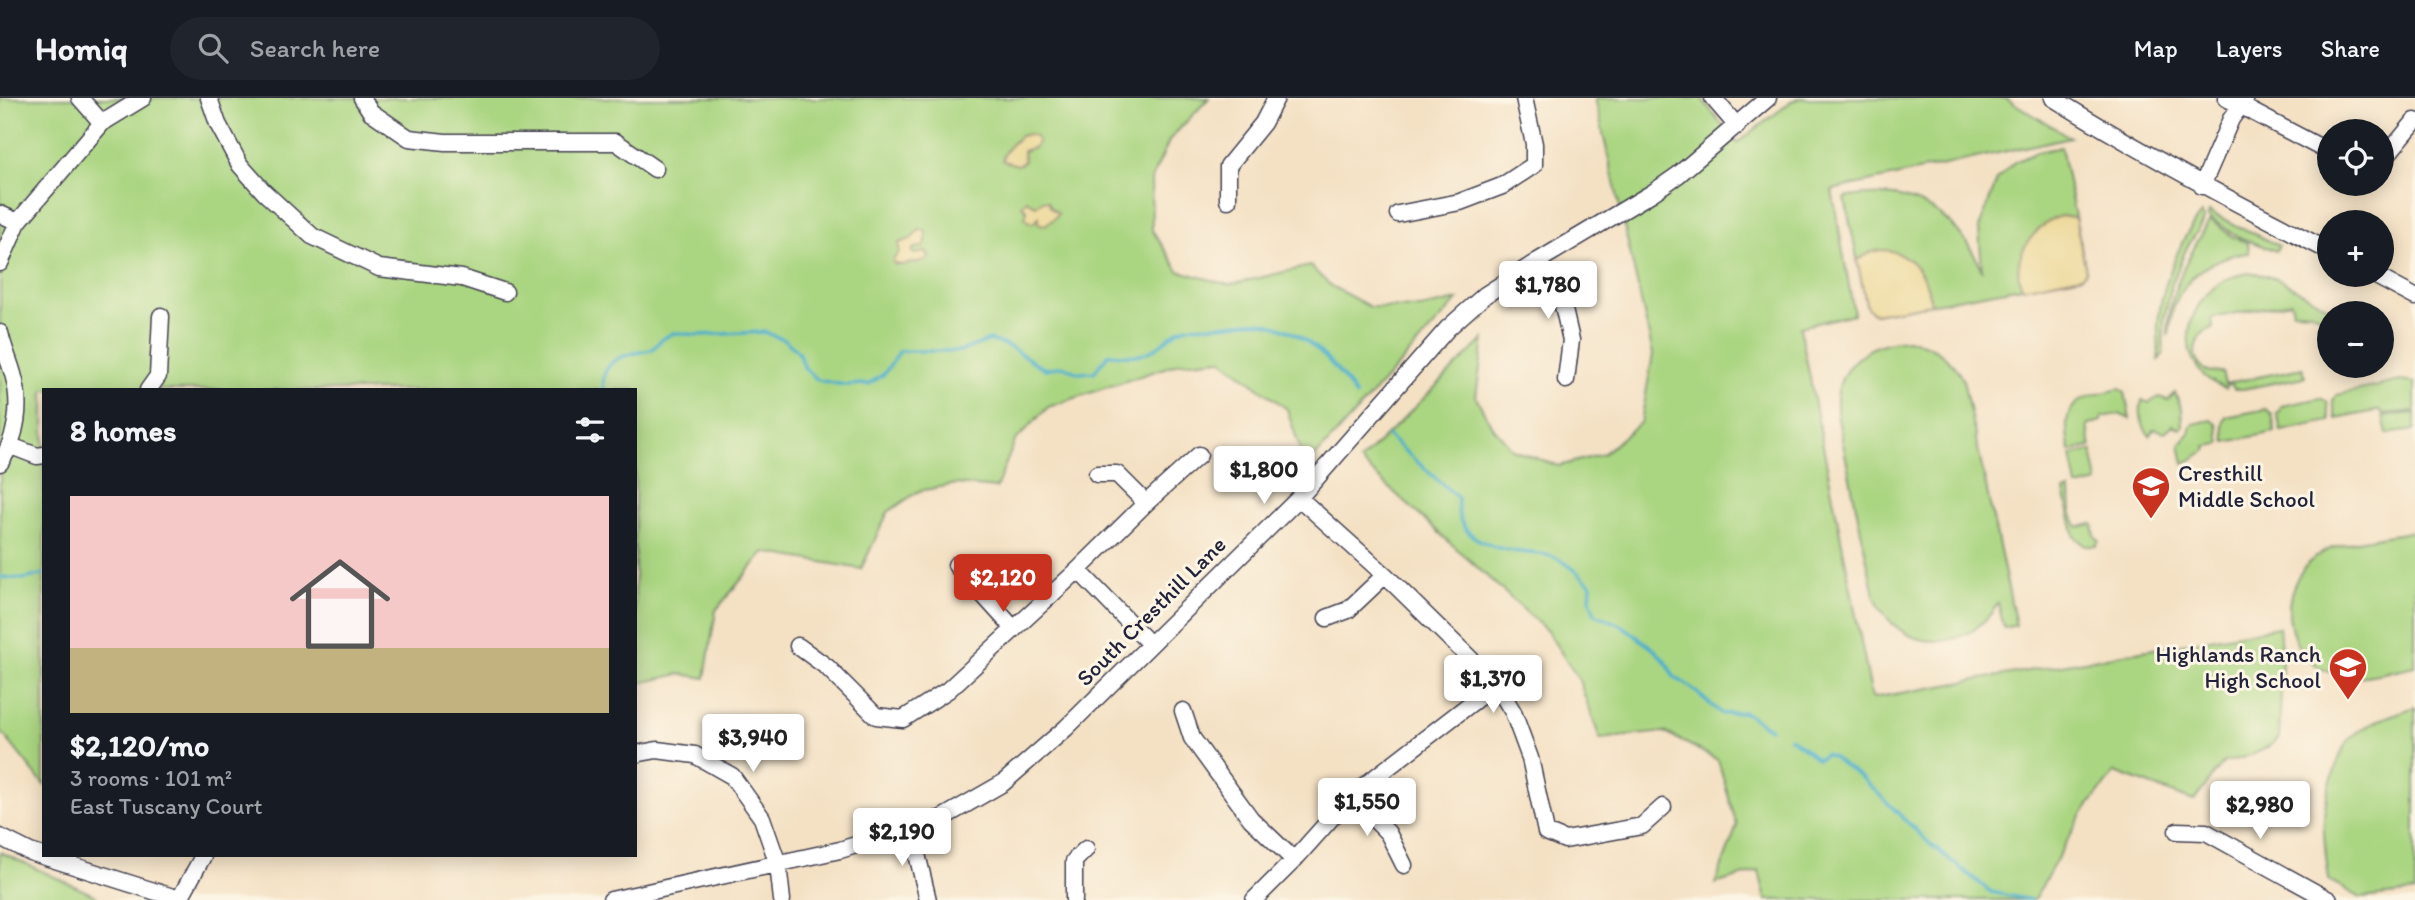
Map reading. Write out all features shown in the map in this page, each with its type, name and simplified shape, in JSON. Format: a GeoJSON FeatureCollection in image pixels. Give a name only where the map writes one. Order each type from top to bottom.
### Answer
{"type":"FeatureCollection","features":[{"type":"Feature","properties":{"kind":"street"},"geometry":{"type":"LineString","coordinates":[[80,98],[102,123]]}},
{"type":"Feature","properties":{"kind":"street"},"geometry":{"type":"LineString","coordinates":[[0,263],[18,222],[102,123],[142,98]]}},
{"type":"Feature","properties":{"kind":"street"},"geometry":{"type":"LineString","coordinates":[[209,98],[218,124],[240,165],[264,192],[312,236],[380,268],[462,278],[505,292]]}},
{"type":"Feature","properties":{"kind":"street"},"geometry":{"type":"LineString","coordinates":[[362,98],[371,112],[409,138],[444,142],[615,142],[655,169]]}},
{"type":"Feature","properties":{"kind":"street"},"geometry":{"type":"LineString","coordinates":[[1227,200],[1228,166],[1263,123],[1276,98]]}},
{"type":"Feature","properties":{"kind":"street"},"geometry":{"type":"LineString","coordinates":[[1398,214],[1460,202],[1502,186],[1534,165],[1534,144],[1524,98]]}},
{"type":"Feature","properties":{"kind":"street"},"geometry":{"type":"LineString","coordinates":[[1713,98],[1737,126]]}},
{"type":"Feature","properties":{"kind":"street","name":"South Cresthill Lane"},"geometry":{"type":"LineString","coordinates":[[611,900],[840,850],[911,829],[942,818],[1003,783],[1066,728],[1299,498],[1448,328],[1485,295],[1652,193],[1768,98]]}},
{"type":"Feature","properties":{"kind":"street"},"geometry":{"type":"LineString","coordinates":[[2053,98],[2202,186],[2317,245]]}},
{"type":"Feature","properties":{"kind":"street"},"geometry":{"type":"LineString","coordinates":[[2202,186],[2238,101],[2317,145]]}},
{"type":"Feature","properties":{"kind":"street"},"geometry":{"type":"LineString","coordinates":[[2394,146],[2415,121]]}},
{"type":"Feature","properties":{"kind":"street"},"geometry":{"type":"LineString","coordinates":[[0,214],[18,222]]}},
{"type":"Feature","properties":{"kind":"street"},"geometry":{"type":"LineString","coordinates":[[1538,261],[1561,298],[1571,340],[1566,380]]}},
{"type":"Feature","properties":{"kind":"street"},"geometry":{"type":"LineString","coordinates":[[2394,286],[2415,297]]}},
{"type":"Feature","properties":{"kind":"street"},"geometry":{"type":"LineString","coordinates":[[149,388],[158,376],[161,316]]}},
{"type":"Feature","properties":{"kind":"street"},"geometry":{"type":"LineString","coordinates":[[0,333],[14,377],[18,410],[11,446],[0,463]]}},
{"type":"Feature","properties":{"kind":"street"},"geometry":{"type":"LineString","coordinates":[[11,446],[37,456],[42,455]]}},
{"type":"Feature","properties":{"kind":"street"},"geometry":{"type":"LineString","coordinates":[[797,646],[827,667],[876,716],[903,719],[948,690],[1199,455]]}},
{"type":"Feature","properties":{"kind":"street"},"geometry":{"type":"LineString","coordinates":[[1097,474],[1117,474],[1146,503]]}},
{"type":"Feature","properties":{"kind":"street"},"geometry":{"type":"LineString","coordinates":[[1299,498],[1385,575],[1496,684],[1513,712],[1530,758],[1546,832],[1565,840],[1642,825],[1663,807]]}},
{"type":"Feature","properties":{"kind":"street"},"geometry":{"type":"LineString","coordinates":[[956,565],[1014,629]]}},
{"type":"Feature","properties":{"kind":"street"},"geometry":{"type":"LineString","coordinates":[[1078,570],[1150,644]]}},
{"type":"Feature","properties":{"kind":"street"},"geometry":{"type":"LineString","coordinates":[[1327,618],[1348,610],[1385,575]]}},
{"type":"Feature","properties":{"kind":"street"},"geometry":{"type":"LineString","coordinates":[[1254,900],[1351,796],[1496,684]]}},
{"type":"Feature","properties":{"kind":"street"},"geometry":{"type":"LineString","coordinates":[[1183,710],[1192,738],[1251,819],[1294,860]]}},
{"type":"Feature","properties":{"kind":"street"},"geometry":{"type":"LineString","coordinates":[[637,754],[657,750],[695,755],[732,776],[762,818],[778,864],[782,900]]}},
{"type":"Feature","properties":{"kind":"street"},"geometry":{"type":"LineString","coordinates":[[1351,796],[1388,833],[1404,865]]}},
{"type":"Feature","properties":{"kind":"street"},"geometry":{"type":"LineString","coordinates":[[911,829],[928,900]]}},
{"type":"Feature","properties":{"kind":"street"},"geometry":{"type":"LineString","coordinates":[[2177,831],[2206,832],[2329,900]]}},
{"type":"Feature","properties":{"kind":"street"},"geometry":{"type":"LineString","coordinates":[[0,837],[42,856]]}},
{"type":"Feature","properties":{"kind":"street"},"geometry":{"type":"LineString","coordinates":[[1074,900],[1074,861],[1086,849]]}},
{"type":"Feature","properties":{"kind":"street"},"geometry":{"type":"LineString","coordinates":[[46,857],[179,900],[202,857]]}},
{"type":"Feature","properties":{"kind":"green space"},"geometry":{"type":"Polygon","coordinates":[[[0,98],[1209,98],[1170,139],[1151,180],[1152,230],[1179,271],[1229,285],[1310,266],[1331,286],[1370,307],[1421,308],[1458,300],[1306,467],[1287,409],[1221,359],[1179,363],[1048,407],[1015,441],[996,488],[956,484],[919,491],[888,512],[861,569],[764,552],[716,610],[705,678],[680,674],[637,684],[637,388],[42,388],[42,782],[0,730],[0,98]]]}},
{"type":"Feature","properties":{"kind":"green space"},"geometry":{"type":"Polygon","coordinates":[[[1595,98],[1701,98],[1737,143],[1791,102],[1801,98],[2005,98],[2070,137],[1832,190],[1854,314],[1800,327],[1872,698],[2279,627],[2282,664],[2279,738],[2267,748],[2224,762],[2194,801],[2115,772],[2082,814],[2034,900],[1766,900],[1759,871],[1715,884],[1737,826],[1718,760],[1665,732],[1600,739],[1579,680],[1547,631],[1360,461],[1484,339],[1476,397],[1491,425],[1513,450],[1559,466],[1603,454],[1641,422],[1653,354],[1595,98]]]}},
{"type":"Feature","properties":{"kind":"green space"},"geometry":{"type":"Polygon","coordinates":[[[2061,147],[2086,271],[2082,276],[1875,314],[1867,308],[1845,198],[1890,196],[1910,200],[1928,208],[1945,219],[1959,233],[1972,250],[1982,271],[1979,228],[1997,180],[2014,162],[2037,152],[2061,147]]]}},
{"type":"Feature","properties":{"kind":"green space"},"geometry":{"type":"Polygon","coordinates":[[[2209,212],[2279,246],[2276,251],[2239,237],[2208,217],[2209,212]]]}},
{"type":"Feature","properties":{"kind":"green space"},"geometry":{"type":"Polygon","coordinates":[[[2201,214],[2204,217],[2203,223],[2186,249],[2172,283],[2164,319],[2163,354],[2158,361],[2158,322],[2167,280],[2185,237],[2201,214]]]}},
{"type":"Feature","properties":{"kind":"green space"},"geometry":{"type":"Polygon","coordinates":[[[2210,220],[2233,237],[2248,243],[2249,253],[2224,258],[2202,269],[2193,277],[2178,297],[2168,336],[2175,289],[2210,220]]]}},
{"type":"Feature","properties":{"kind":"green space"},"geometry":{"type":"Polygon","coordinates":[[[2255,273],[2278,279],[2317,301],[2317,315],[2293,311],[2291,302],[2212,318],[2213,328],[2204,332],[2199,339],[2195,355],[2203,369],[2222,372],[2225,384],[2229,383],[2226,388],[2206,377],[2194,361],[2189,343],[2191,323],[2199,304],[2213,288],[2232,277],[2255,273]]]}},
{"type":"Feature","properties":{"kind":"green space"},"geometry":{"type":"Polygon","coordinates":[[[1910,340],[1927,345],[1941,354],[1963,380],[2016,625],[2004,628],[1998,603],[1985,620],[1969,632],[1951,639],[1933,641],[1915,637],[1899,629],[1885,614],[1874,595],[1838,419],[1839,386],[1845,373],[1865,353],[1878,346],[1910,340]]]}},
{"type":"Feature","properties":{"kind":"green space"},"geometry":{"type":"Polygon","coordinates":[[[2303,368],[2305,377],[2243,389],[2235,389],[2232,386],[2232,382],[2303,368]]]}},
{"type":"Feature","properties":{"kind":"green space"},"geometry":{"type":"Polygon","coordinates":[[[2400,381],[2415,383],[2415,411],[2382,414],[2381,410],[2336,419],[2333,401],[2336,395],[2400,381]]]}},
{"type":"Feature","properties":{"kind":"green space"},"geometry":{"type":"Polygon","coordinates":[[[2120,389],[2125,392],[2130,419],[2119,414],[2102,417],[2102,421],[2087,425],[2091,447],[2070,451],[2067,422],[2075,405],[2092,396],[2120,389]]]}},
{"type":"Feature","properties":{"kind":"green space"},"geometry":{"type":"Polygon","coordinates":[[[2175,393],[2182,409],[2183,426],[2181,429],[2173,425],[2165,432],[2155,429],[2150,436],[2141,419],[2142,400],[2149,403],[2159,397],[2168,400],[2175,393]]]}},
{"type":"Feature","properties":{"kind":"green space"},"geometry":{"type":"Polygon","coordinates":[[[2321,398],[2327,402],[2330,421],[2281,431],[2277,413],[2280,412],[2281,406],[2321,398]]]}},
{"type":"Feature","properties":{"kind":"green space"},"geometry":{"type":"Polygon","coordinates":[[[2266,409],[2272,414],[2275,432],[2226,442],[2223,424],[2226,417],[2266,409]]]}},
{"type":"Feature","properties":{"kind":"green space"},"geometry":{"type":"Polygon","coordinates":[[[2415,413],[2415,430],[2387,434],[2383,416],[2415,413]]]}},
{"type":"Feature","properties":{"kind":"green space"},"geometry":{"type":"Polygon","coordinates":[[[2211,420],[2217,424],[2221,444],[2206,446],[2207,450],[2184,464],[2180,444],[2188,435],[2192,424],[2211,420]]]}},
{"type":"Feature","properties":{"kind":"green space"},"geometry":{"type":"Polygon","coordinates":[[[2092,451],[2098,482],[2077,487],[2071,455],[2092,451]]]}},
{"type":"Feature","properties":{"kind":"green space"},"geometry":{"type":"Polygon","coordinates":[[[2070,490],[2073,518],[2078,527],[2093,524],[2095,536],[2099,541],[2096,546],[2086,546],[2075,537],[2064,491],[2070,490]]]}},
{"type":"Feature","properties":{"kind":"green space"},"geometry":{"type":"Polygon","coordinates":[[[2415,531],[2415,666],[2376,675],[2346,676],[2318,666],[2304,654],[2295,639],[2290,621],[2289,603],[2303,569],[2317,556],[2338,546],[2415,531]]]}},
{"type":"Feature","properties":{"kind":"green space"},"geometry":{"type":"Polygon","coordinates":[[[2415,707],[2415,892],[2361,898],[2329,880],[2324,823],[2327,796],[2347,742],[2379,720],[2415,707]]]}},
{"type":"Feature","properties":{"kind":"green space"},"geometry":{"type":"Polygon","coordinates":[[[0,852],[96,896],[96,900],[0,900],[0,852]]]}},
{"type":"Feature","properties":{"kind":"sand"},"geometry":{"type":"Polygon","coordinates":[[[1020,136],[1035,136],[1038,142],[1035,147],[1023,151],[1024,162],[1018,165],[1003,161],[1009,147],[1020,136]]]}},
{"type":"Feature","properties":{"kind":"sand"},"geometry":{"type":"Polygon","coordinates":[[[1027,200],[1036,206],[1042,201],[1048,201],[1051,208],[1058,213],[1045,225],[1039,224],[1039,217],[1034,223],[1029,222],[1025,218],[1027,211],[1022,205],[1027,200]]]}},
{"type":"Feature","properties":{"kind":"sand"},"geometry":{"type":"Polygon","coordinates":[[[2061,216],[2075,218],[2086,271],[2082,276],[2023,288],[2019,266],[2026,244],[2042,227],[2061,216]]]}},
{"type":"Feature","properties":{"kind":"sand"},"geometry":{"type":"Polygon","coordinates":[[[919,230],[926,231],[926,243],[923,247],[914,248],[912,252],[927,252],[929,258],[903,265],[894,264],[899,243],[911,239],[919,230]]]}},
{"type":"Feature","properties":{"kind":"sand"},"geometry":{"type":"Polygon","coordinates":[[[1881,250],[1901,255],[1916,267],[1926,284],[1931,304],[1875,314],[1867,308],[1857,260],[1881,250]]]}},
{"type":"Feature","properties":{"kind":"waterway"},"geometry":{"type":"LineString","coordinates":[[604,388],[604,379],[610,364],[624,356],[652,350],[661,340],[673,333],[700,335],[764,332],[785,340],[798,352],[805,369],[818,380],[844,385],[869,384],[884,374],[900,351],[961,351],[990,340],[1010,347],[1045,369],[1063,366],[1078,373],[1094,372],[1109,354],[1136,355],[1148,352],[1186,327],[1261,322],[1291,332],[1316,349],[1338,371],[1356,396]]}},
{"type":"Feature","properties":{"kind":"waterway"},"geometry":{"type":"LineString","coordinates":[[1388,436],[1458,498],[1461,520],[1473,536],[1491,546],[1545,555],[1566,563],[1591,585],[1590,600],[1595,614],[1623,626],[1656,651],[1674,677],[1722,714],[1744,712],[1770,729]]}},
{"type":"Feature","properties":{"kind":"waterway"},"geometry":{"type":"LineString","coordinates":[[0,577],[24,579],[42,574]]}},
{"type":"Feature","properties":{"kind":"waterway"},"geometry":{"type":"LineString","coordinates":[[1789,737],[1818,759],[1825,754],[1832,757],[1863,779],[1930,844],[1991,892],[2030,900]]}},
{"type":"Feature","properties":{"kind":"place","name":"Cresthill Middle School"},"geometry":{"type":"Point","coordinates":[2151,520]}},
{"type":"Feature","properties":{"kind":"place","name":"Highlands Ranch High School"},"geometry":{"type":"Point","coordinates":[2348,701]}}]}
